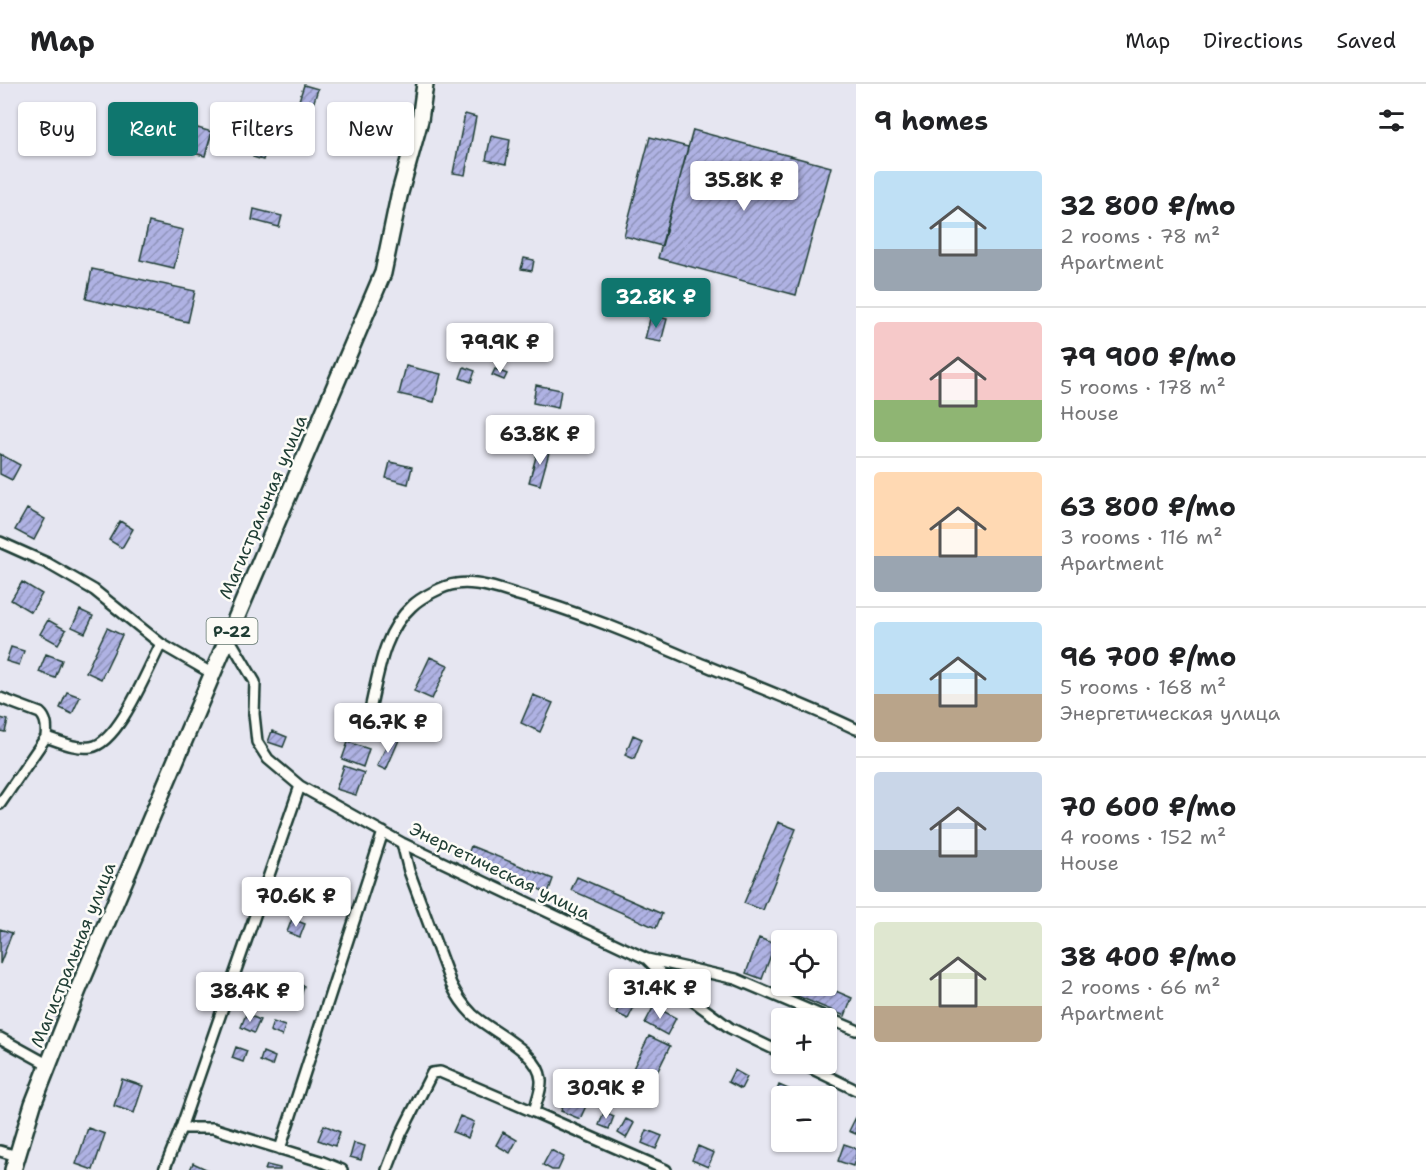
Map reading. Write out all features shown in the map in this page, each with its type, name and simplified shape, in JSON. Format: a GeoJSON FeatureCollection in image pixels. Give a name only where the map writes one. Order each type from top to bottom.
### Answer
{"type":"FeatureCollection","features":[{"type":"Feature","properties":{"kind":"highway","name":"Магистральная улица"},"geometry":{"type":"LineString","coordinates":[[15,1163],[33,1104],[78,990],[383,273],[399,196],[420,120],[425,84]]}},
{"type":"Feature","properties":{"kind":"street"},"geometry":{"type":"LineString","coordinates":[[0,542],[47,563],[94,590],[161,644],[213,674]]}},
{"type":"Feature","properties":{"kind":"street"},"geometry":{"type":"LineString","coordinates":[[369,714],[386,646],[397,623],[412,605],[432,593],[455,584],[498,589],[550,604],[808,706],[856,729]]}},
{"type":"Feature","properties":{"kind":"street","name":"Энергетическая улица"},"geometry":{"type":"LineString","coordinates":[[229,638],[255,682],[254,714],[257,742],[268,759],[300,786],[402,843],[647,959],[736,979],[856,1030]]}},
{"type":"Feature","properties":{"kind":"street"},"geometry":{"type":"LineString","coordinates":[[46,737],[73,747],[94,747],[110,737],[120,724],[161,644]]}},
{"type":"Feature","properties":{"kind":"street"},"geometry":{"type":"LineString","coordinates":[[0,698],[40,713],[46,723],[46,737],[0,804]]}},
{"type":"Feature","properties":{"kind":"street"},"geometry":{"type":"LineString","coordinates":[[164,1170],[181,1128],[300,786]]}},
{"type":"Feature","properties":{"kind":"street"},"geometry":{"type":"LineString","coordinates":[[280,1149],[383,832]]}},
{"type":"Feature","properties":{"kind":"street"},"geometry":{"type":"LineString","coordinates":[[402,843],[409,870],[451,984],[460,1002],[473,1016],[517,1046],[537,1069],[542,1081],[534,1112]]}},
{"type":"Feature","properties":{"kind":"street"},"geometry":{"type":"LineString","coordinates":[[647,959],[677,989],[730,1028],[771,1048]]}},
{"type":"Feature","properties":{"kind":"street"},"geometry":{"type":"LineString","coordinates":[[0,1038],[49,1065]]}},
{"type":"Feature","properties":{"kind":"street"},"geometry":{"type":"LineString","coordinates":[[387,1170],[401,1134],[432,1073],[440,1072],[666,1170]]}},
{"type":"Feature","properties":{"kind":"street"},"geometry":{"type":"LineString","coordinates":[[823,1074],[856,1090]]}},
{"type":"Feature","properties":{"kind":"street"},"geometry":{"type":"LineString","coordinates":[[181,1128],[213,1128],[342,1170]]}},
{"type":"Feature","properties":{"kind":"street"},"geometry":{"type":"LineString","coordinates":[[0,1151],[15,1163]]}},
{"type":"Feature","properties":{"kind":"building"},"geometry":{"type":"Polygon","coordinates":[[[304,85],[318,89],[314,102],[298,102],[304,85]]]}},
{"type":"Feature","properties":{"kind":"building"},"geometry":{"type":"Polygon","coordinates":[[[465,114],[476,117],[465,175],[453,173],[465,114]]]}},
{"type":"Feature","properties":{"kind":"building"},"geometry":{"type":"Polygon","coordinates":[[[198,128],[210,131],[205,156],[198,154],[198,128]]]}},
{"type":"Feature","properties":{"kind":"building"},"geometry":{"type":"Polygon","coordinates":[[[693,130],[831,167],[796,295],[658,258],[693,130]]]}},
{"type":"Feature","properties":{"kind":"building"},"geometry":{"type":"Polygon","coordinates":[[[491,136],[510,140],[506,164],[486,160],[491,136]]]}},
{"type":"Feature","properties":{"kind":"building"},"geometry":{"type":"Polygon","coordinates":[[[650,137],[688,147],[662,246],[624,236],[650,137]]]}},
{"type":"Feature","properties":{"kind":"building"},"geometry":{"type":"Polygon","coordinates":[[[253,156],[264,156],[263,160],[253,156]]]}},
{"type":"Feature","properties":{"kind":"building"},"geometry":{"type":"Polygon","coordinates":[[[254,209],[282,216],[279,227],[252,220],[254,209]]]}},
{"type":"Feature","properties":{"kind":"building"},"geometry":{"type":"Polygon","coordinates":[[[149,222],[183,230],[174,268],[140,260],[149,222]]]}},
{"type":"Feature","properties":{"kind":"building"},"geometry":{"type":"Polygon","coordinates":[[[524,258],[534,260],[532,271],[521,269],[524,258]]]}},
{"type":"Feature","properties":{"kind":"building"},"geometry":{"type":"Polygon","coordinates":[[[92,269],[195,291],[188,322],[86,299],[92,269]]]}},
{"type":"Feature","properties":{"kind":"building"},"geometry":{"type":"Polygon","coordinates":[[[651,315],[667,319],[661,342],[645,339],[651,315]]]}},
{"type":"Feature","properties":{"kind":"building"},"geometry":{"type":"Polygon","coordinates":[[[406,366],[441,374],[434,402],[399,394],[406,366]]]}},
{"type":"Feature","properties":{"kind":"building"},"geometry":{"type":"Polygon","coordinates":[[[464,367],[475,371],[471,382],[460,378],[464,367]]]}},
{"type":"Feature","properties":{"kind":"building"},"geometry":{"type":"Polygon","coordinates":[[[495,369],[507,374],[504,380],[492,375],[495,369]]]}},
{"type":"Feature","properties":{"kind":"building"},"geometry":{"type":"Polygon","coordinates":[[[536,385],[561,390],[558,408],[533,403],[536,385]]]}},
{"type":"Feature","properties":{"kind":"building"},"geometry":{"type":"Polygon","coordinates":[[[539,446],[550,449],[540,485],[529,482],[539,446]]]}},
{"type":"Feature","properties":{"kind":"building"},"geometry":{"type":"Polygon","coordinates":[[[0,454],[20,465],[12,480],[0,474],[0,454]]]}},
{"type":"Feature","properties":{"kind":"building"},"geometry":{"type":"Polygon","coordinates":[[[390,462],[412,467],[408,484],[386,478],[390,462]]]}},
{"type":"Feature","properties":{"kind":"building"},"geometry":{"type":"Polygon","coordinates":[[[27,509],[45,519],[34,540],[15,530],[27,509]]]}},
{"type":"Feature","properties":{"kind":"building"},"geometry":{"type":"Polygon","coordinates":[[[120,521],[133,529],[122,548],[109,540],[120,521]]]}},
{"type":"Feature","properties":{"kind":"building"},"geometry":{"type":"Polygon","coordinates":[[[22,582],[42,594],[31,612],[11,600],[22,582]]]}},
{"type":"Feature","properties":{"kind":"building"},"geometry":{"type":"Polygon","coordinates":[[[80,610],[93,616],[85,633],[72,627],[80,610]]]}},
{"type":"Feature","properties":{"kind":"building"},"geometry":{"type":"Polygon","coordinates":[[[48,620],[66,630],[58,644],[40,634],[48,620]]]}},
{"type":"Feature","properties":{"kind":"building"},"geometry":{"type":"Polygon","coordinates":[[[107,628],[122,635],[101,679],[86,672],[107,628]]]}},
{"type":"Feature","properties":{"kind":"building"},"geometry":{"type":"Polygon","coordinates":[[[11,647],[24,651],[19,665],[6,661],[11,647]]]}},
{"type":"Feature","properties":{"kind":"building"},"geometry":{"type":"Polygon","coordinates":[[[46,654],[62,660],[55,678],[39,672],[46,654]]]}},
{"type":"Feature","properties":{"kind":"building"},"geometry":{"type":"Polygon","coordinates":[[[430,657],[448,665],[432,699],[414,691],[430,657]]]}},
{"type":"Feature","properties":{"kind":"building"},"geometry":{"type":"Polygon","coordinates":[[[67,692],[80,697],[72,714],[60,708],[67,692]]]}},
{"type":"Feature","properties":{"kind":"building"},"geometry":{"type":"Polygon","coordinates":[[[533,695],[553,703],[540,732],[521,723],[533,695]]]}},
{"type":"Feature","properties":{"kind":"building"},"geometry":{"type":"Polygon","coordinates":[[[402,709],[418,714],[415,725],[399,720],[402,709]]]}},
{"type":"Feature","properties":{"kind":"building"},"geometry":{"type":"Polygon","coordinates":[[[0,718],[8,720],[5,732],[0,731],[0,718]]]}},
{"type":"Feature","properties":{"kind":"building"},"geometry":{"type":"Polygon","coordinates":[[[272,731],[287,737],[283,747],[268,742],[272,731]]]}},
{"type":"Feature","properties":{"kind":"building"},"geometry":{"type":"Polygon","coordinates":[[[633,735],[642,739],[634,759],[625,755],[633,735]]]}},
{"type":"Feature","properties":{"kind":"building"},"geometry":{"type":"Polygon","coordinates":[[[391,737],[399,740],[386,770],[377,766],[391,737]]]}},
{"type":"Feature","properties":{"kind":"building"},"geometry":{"type":"Polygon","coordinates":[[[348,742],[369,749],[363,767],[342,759],[348,742]]]}},
{"type":"Feature","properties":{"kind":"building"},"geometry":{"type":"Polygon","coordinates":[[[344,766],[364,773],[356,795],[336,789],[344,766]]]}},
{"type":"Feature","properties":{"kind":"building"},"geometry":{"type":"Polygon","coordinates":[[[778,822],[796,829],[763,910],[744,903],[778,822]]]}},
{"type":"Feature","properties":{"kind":"building"},"geometry":{"type":"Polygon","coordinates":[[[471,846],[553,879],[548,893],[466,859],[471,846]]]}},
{"type":"Feature","properties":{"kind":"building"},"geometry":{"type":"Polygon","coordinates":[[[577,877],[662,914],[656,928],[571,890],[577,877]]]}},
{"type":"Feature","properties":{"kind":"building"},"geometry":{"type":"Polygon","coordinates":[[[292,919],[305,924],[300,937],[287,932],[292,919]]]}},
{"type":"Feature","properties":{"kind":"building"},"geometry":{"type":"Polygon","coordinates":[[[0,929],[12,933],[0,964],[0,929]]]}},
{"type":"Feature","properties":{"kind":"building"},"geometry":{"type":"Polygon","coordinates":[[[759,938],[771,942],[771,955],[762,979],[746,973],[759,938]]]}},
{"type":"Feature","properties":{"kind":"building"},"geometry":{"type":"Polygon","coordinates":[[[289,981],[304,986],[299,1003],[284,998],[289,981]]]}},
{"type":"Feature","properties":{"kind":"building"},"geometry":{"type":"Polygon","coordinates":[[[837,992],[852,998],[845,1016],[837,1013],[837,1008],[826,1008],[797,996],[837,996],[837,992]]]}},
{"type":"Feature","properties":{"kind":"building"},"geometry":{"type":"Polygon","coordinates":[[[257,993],[271,997],[267,1009],[254,1005],[257,993]]]}},
{"type":"Feature","properties":{"kind":"building"},"geometry":{"type":"Polygon","coordinates":[[[625,996],[637,1001],[628,1019],[616,1013],[625,996]]]}},
{"type":"Feature","properties":{"kind":"building"},"geometry":{"type":"Polygon","coordinates":[[[654,1006],[676,1018],[667,1035],[645,1023],[654,1006]]]}},
{"type":"Feature","properties":{"kind":"building"},"geometry":{"type":"Polygon","coordinates":[[[246,1014],[260,1020],[254,1033],[241,1027],[246,1014]]]}},
{"type":"Feature","properties":{"kind":"building"},"geometry":{"type":"Polygon","coordinates":[[[273,1022],[285,1026],[282,1036],[270,1031],[273,1022]]]}},
{"type":"Feature","properties":{"kind":"building"},"geometry":{"type":"Polygon","coordinates":[[[649,1036],[670,1046],[643,1101],[622,1091],[649,1036]]]}},
{"type":"Feature","properties":{"kind":"building"},"geometry":{"type":"Polygon","coordinates":[[[236,1047],[247,1051],[243,1062],[232,1058],[236,1047]]]}},
{"type":"Feature","properties":{"kind":"building"},"geometry":{"type":"Polygon","coordinates":[[[263,1052],[275,1057],[272,1066],[260,1061],[263,1052]]]}},
{"type":"Feature","properties":{"kind":"building"},"geometry":{"type":"Polygon","coordinates":[[[734,1070],[747,1077],[741,1089],[728,1082],[734,1070]]]}},
{"type":"Feature","properties":{"kind":"building"},"geometry":{"type":"Polygon","coordinates":[[[122,1079],[143,1086],[134,1113],[114,1106],[122,1079]]]}},
{"type":"Feature","properties":{"kind":"building"},"geometry":{"type":"Polygon","coordinates":[[[573,1085],[592,1093],[580,1119],[561,1111],[573,1085]]]}},
{"type":"Feature","properties":{"kind":"building"},"geometry":{"type":"Polygon","coordinates":[[[604,1112],[614,1116],[609,1129],[599,1125],[604,1112]]]}},
{"type":"Feature","properties":{"kind":"building"},"geometry":{"type":"Polygon","coordinates":[[[460,1116],[474,1122],[468,1138],[453,1132],[460,1116]]]}},
{"type":"Feature","properties":{"kind":"building"},"geometry":{"type":"Polygon","coordinates":[[[856,1117],[856,1134],[849,1131],[856,1117]]]}},
{"type":"Feature","properties":{"kind":"building"},"geometry":{"type":"Polygon","coordinates":[[[626,1119],[634,1123],[626,1138],[618,1133],[626,1119]]]}},
{"type":"Feature","properties":{"kind":"building"},"geometry":{"type":"Polygon","coordinates":[[[324,1125],[340,1132],[335,1146],[318,1140],[324,1125]]]}},
{"type":"Feature","properties":{"kind":"building"},"geometry":{"type":"Polygon","coordinates":[[[88,1128],[105,1134],[93,1170],[76,1164],[88,1128]]]}},
{"type":"Feature","properties":{"kind":"building"},"geometry":{"type":"Polygon","coordinates":[[[647,1130],[662,1136],[656,1149],[642,1143],[647,1130]]]}},
{"type":"Feature","properties":{"kind":"building"},"geometry":{"type":"Polygon","coordinates":[[[503,1132],[517,1140],[510,1153],[496,1145],[503,1132]]]}},
{"type":"Feature","properties":{"kind":"building"},"geometry":{"type":"Polygon","coordinates":[[[354,1143],[365,1146],[361,1160],[350,1157],[354,1143]]]}},
{"type":"Feature","properties":{"kind":"building"},"geometry":{"type":"Polygon","coordinates":[[[844,1144],[856,1148],[853,1166],[838,1161],[844,1144]]]}},
{"type":"Feature","properties":{"kind":"building"},"geometry":{"type":"Polygon","coordinates":[[[698,1146],[714,1153],[708,1167],[692,1160],[698,1146]]]}},
{"type":"Feature","properties":{"kind":"building"},"geometry":{"type":"Polygon","coordinates":[[[551,1150],[564,1157],[558,1170],[552,1170],[543,1165],[551,1150]]]}},
{"type":"Feature","properties":{"kind":"building"},"geometry":{"type":"Polygon","coordinates":[[[193,1163],[208,1170],[190,1170],[193,1163]]]}},
{"type":"Feature","properties":{"kind":"building"},"geometry":{"type":"Polygon","coordinates":[[[267,1165],[280,1168],[280,1170],[265,1170],[267,1165]]]}}]}
